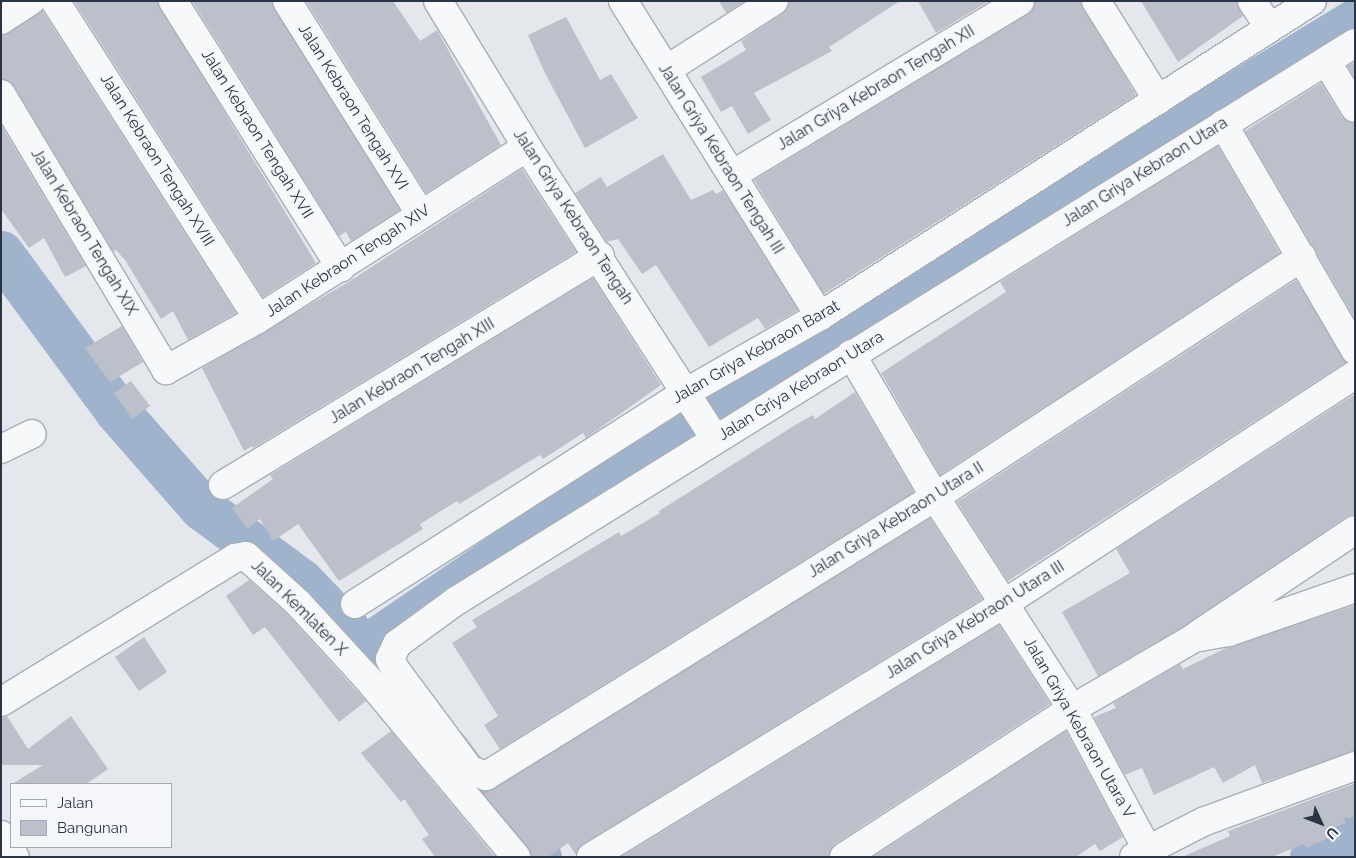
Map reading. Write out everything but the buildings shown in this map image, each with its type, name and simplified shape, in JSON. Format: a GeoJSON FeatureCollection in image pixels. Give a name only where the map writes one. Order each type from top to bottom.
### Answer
{"type":"FeatureCollection","features":[{"type":"Feature","properties":{"kind":"street"},"geometry":{"type":"LineString","coordinates":[[1,20],[30,1]]}},
{"type":"Feature","properties":{"kind":"street","name":"Jalan Kebraon Tengah XVIII"},"geometry":{"type":"LineString","coordinates":[[55,1],[258,319]]}},
{"type":"Feature","properties":{"kind":"street","name":"Jalan Kebraon Tengah XVII"},"geometry":{"type":"LineString","coordinates":[[173,1],[341,268]]}},
{"type":"Feature","properties":{"kind":"street","name":"Jalan Kebraon Tengah XVI"},"geometry":{"type":"LineString","coordinates":[[287,1],[420,213]]}},
{"type":"Feature","properties":{"kind":"street","name":"Jalan Griya Kebraon Tengah"},"geometry":{"type":"LineString","coordinates":[[438,1],[527,147],[600,256],[713,435]]}},
{"type":"Feature","properties":{"kind":"street","name":"Jalan Griya Kebraon Tengah III"},"geometry":{"type":"LineString","coordinates":[[623,1],[820,316]]}},
{"type":"Feature","properties":{"kind":"street"},"geometry":{"type":"LineString","coordinates":[[666,70],[774,1]]}},
{"type":"Feature","properties":{"kind":"street","name":"Jalan Griya Kebraon Tengah XII"},"geometry":{"type":"LineString","coordinates":[[732,175],[1020,1]]}},
{"type":"Feature","properties":{"kind":"street"},"geometry":{"type":"LineString","coordinates":[[1096,1],[1158,100]]}},
{"type":"Feature","properties":{"kind":"street"},"geometry":{"type":"LineString","coordinates":[[1252,1],[1269,27]]}},
{"type":"Feature","properties":{"kind":"street","name":"Jalan Griya Kebraon Barat"},"geometry":{"type":"LineString","coordinates":[[355,604],[689,399],[1312,1]]}},
{"type":"Feature","properties":{"kind":"street","name":"Jalan Griya Kebraon Utara"},"geometry":{"type":"LineString","coordinates":[[486,776],[470,770],[395,669],[390,658],[397,644],[456,600],[713,435],[851,354],[1355,43]]}},
{"type":"Feature","properties":{"kind":"street"},"geometry":{"type":"LineString","coordinates":[[1326,61],[1355,108]]}},
{"type":"Feature","properties":{"kind":"street","name":"Jalan Kebraon Tengah XIX"},"geometry":{"type":"LineString","coordinates":[[1,94],[166,370]]}},
{"type":"Feature","properties":{"kind":"street"},"geometry":{"type":"LineString","coordinates":[[1223,124],[1355,350]]}},
{"type":"Feature","properties":{"kind":"street","name":"Jalan Kebraon Tengah XIV"},"geometry":{"type":"LineString","coordinates":[[166,370],[258,319],[341,268],[420,213],[527,147]]}},
{"type":"Feature","properties":{"kind":"street","name":"Jalan Kebraon Tengah XIII"},"geometry":{"type":"LineString","coordinates":[[223,485],[600,256]]}},
{"type":"Feature","properties":{"kind":"street","name":"Jalan Griya Kebraon Utara II"},"geometry":{"type":"LineString","coordinates":[[486,776],[935,497],[1302,257]]}},
{"type":"Feature","properties":{"kind":"street","name":"Jalan Griya Kebraon Utara V"},"geometry":{"type":"LineString","coordinates":[[851,354],[935,497],[1072,709],[1141,853]]}},
{"type":"Feature","properties":{"kind":"street","name":"Jalan Griya Kebraon Utara III"},"geometry":{"type":"LineString","coordinates":[[591,857],[1005,603],[1355,375]]}},
{"type":"Feature","properties":{"kind":"street"},"geometry":{"type":"LineString","coordinates":[[1,449],[32,434]]}},
{"type":"Feature","properties":{"kind":"street"},"geometry":{"type":"LineString","coordinates":[[844,857],[1072,709],[1194,638],[1214,621],[1355,530]]}},
{"type":"Feature","properties":{"kind":"street","name":"Jalan Kemlaten X"},"geometry":{"type":"LineString","coordinates":[[1,702],[235,558],[246,556],[298,603],[367,678],[516,857]]}},
{"type":"Feature","properties":{"kind":"street"},"geometry":{"type":"LineString","coordinates":[[1194,638],[1229,632],[1355,588]]}},
{"type":"Feature","properties":{"kind":"street"},"geometry":{"type":"LineString","coordinates":[[1141,853],[1221,815],[1355,766]]}},
{"type":"Feature","properties":{"kind":"street"},"geometry":{"type":"LineString","coordinates":[[1,835],[15,857]]}},
{"type":"Feature","properties":{"kind":"waterway"},"geometry":{"type":"LineString","coordinates":[[361,650],[685,429],[1355,21]]}},
{"type":"Feature","properties":{"kind":"waterway"},"geometry":{"type":"LineString","coordinates":[[1,253],[117,411],[202,508],[301,581],[347,629],[361,650],[384,666]]}},
{"type":"Feature","properties":{"kind":"waterway"},"geometry":{"type":"LineString","coordinates":[[446,749],[466,776],[539,857]]}},
{"type":"Feature","properties":{"kind":"waterway"},"geometry":{"type":"LineString","coordinates":[[1312,857],[1355,835]]}}]}
